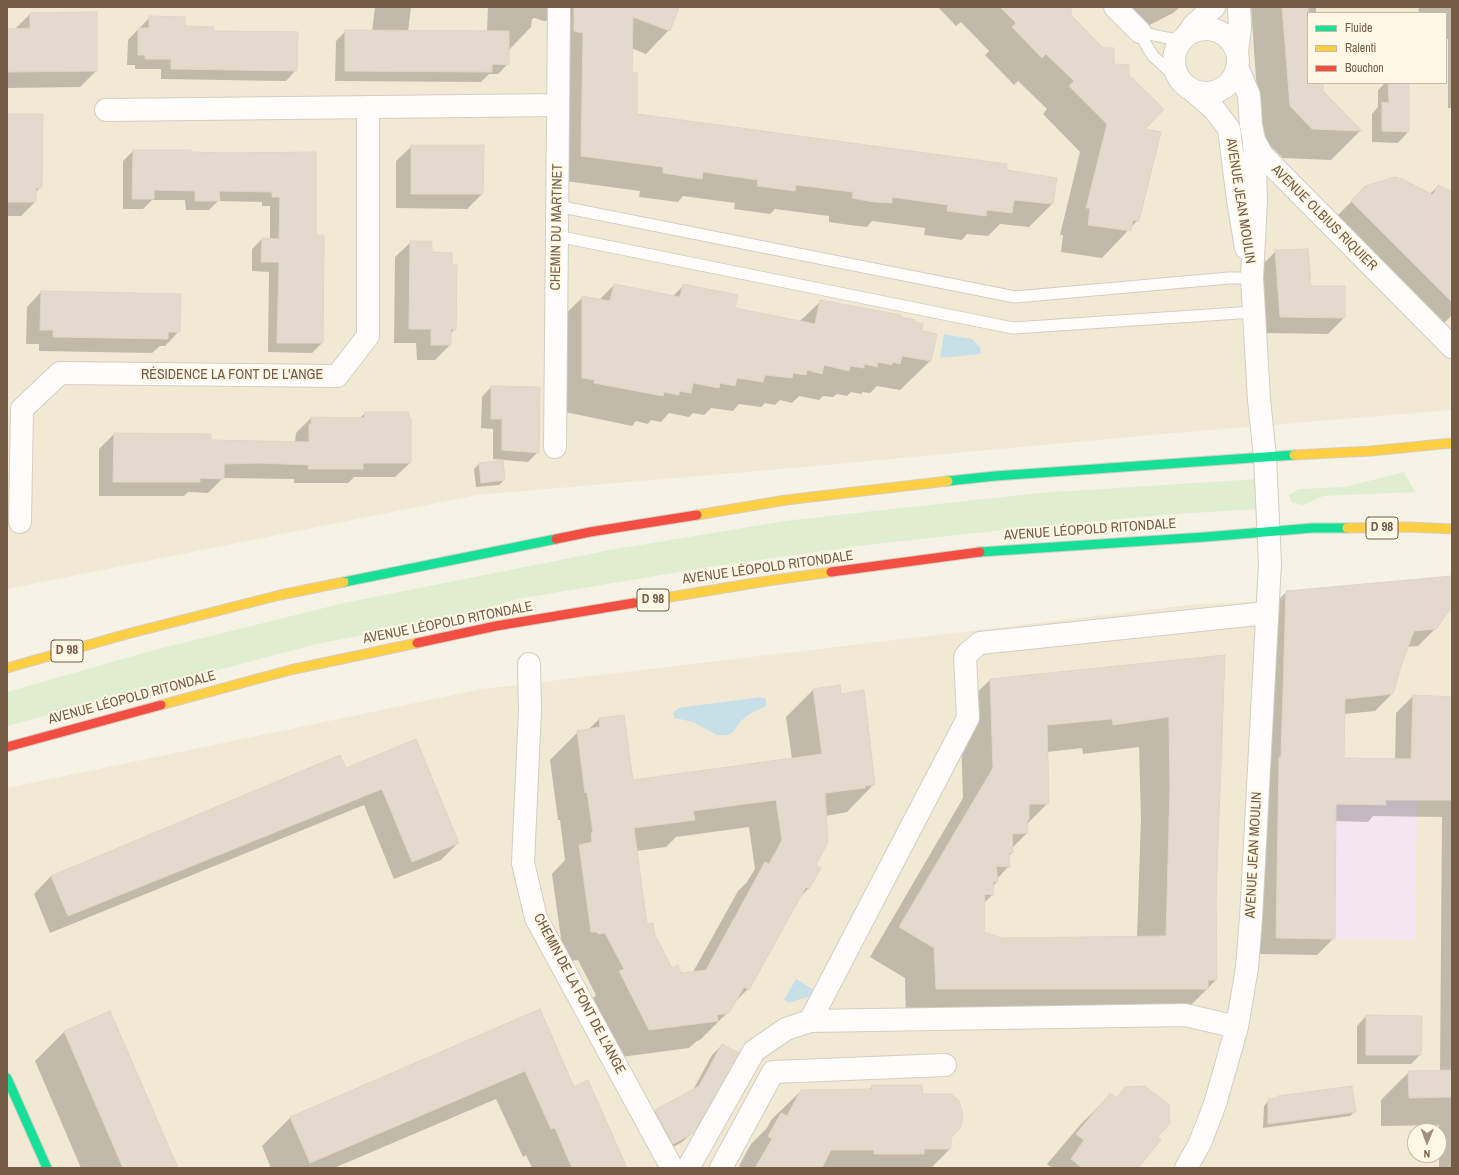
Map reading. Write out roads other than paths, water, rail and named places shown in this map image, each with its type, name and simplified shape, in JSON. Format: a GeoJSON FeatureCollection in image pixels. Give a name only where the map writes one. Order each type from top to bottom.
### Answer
{"type":"FeatureCollection","features":[{"type":"Feature","properties":{"kind":"main road","name":"D 98"},"geometry":{"type":"LineString","coordinates":[[7,668],[127,634],[280,595],[590,532],[786,500],[996,476],[1371,451],[1452,443]]}},
{"type":"Feature","properties":{"kind":"main road","name":"AVENUE LÉOPOLD RITONDALE"},"geometry":{"type":"LineString","coordinates":[[7,747],[290,670],[496,626],[767,581],[994,550],[1312,528],[1409,527],[1452,529]]}},
{"type":"Feature","properties":{"kind":"main road"},"geometry":{"type":"LineString","coordinates":[[7,1078],[46,1168]]}},
{"type":"Feature","properties":{"kind":"street","name":"CHEMIN DU MARTINET"},"geometry":{"type":"LineString","coordinates":[[555,447],[559,7]]}},
{"type":"Feature","properties":{"kind":"street"},"geometry":{"type":"LineString","coordinates":[[1115,7],[1140,32]]}},
{"type":"Feature","properties":{"kind":"street"},"geometry":{"type":"LineString","coordinates":[[1214,7],[1193,26],[1178,45],[1174,55],[1174,66],[1177,77],[1187,86],[1204,94],[1214,93],[1223,88],[1231,82],[1236,73],[1240,27],[1240,7]]}},
{"type":"Feature","properties":{"kind":"street"},"geometry":{"type":"LineString","coordinates":[[1185,37],[1195,31],[1205,29],[1216,31],[1233,43],[1237,60]]}},
{"type":"Feature","properties":{"kind":"street","name":"AVENUE OLBIUS RIQUIER"},"geometry":{"type":"LineString","coordinates":[[1237,60],[1249,95],[1251,124],[1254,140],[1262,156],[1452,347]]}},
{"type":"Feature","properties":{"kind":"street","name":"AVENUE JEAN MOULIN"},"geometry":{"type":"LineString","coordinates":[[1187,86],[1214,109],[1229,129],[1238,200],[1252,278]]}},
{"type":"Feature","properties":{"kind":"street"},"geometry":{"type":"LineString","coordinates":[[106,110],[558,105]]}},
{"type":"Feature","properties":{"kind":"street","name":"RÉSIDENCE LA FONT DE L'ANGE"},"geometry":{"type":"LineString","coordinates":[[20,522],[22,409],[60,374],[337,376],[368,336],[368,107]]}},
{"type":"Feature","properties":{"kind":"street","name":"AVENUE JEAN MOULIN"},"geometry":{"type":"LineString","coordinates":[[1186,1168],[1200,1143],[1215,1104],[1237,1027],[1247,968],[1270,563],[1265,457],[1259,400],[1252,278],[1256,200],[1254,140]]}},
{"type":"Feature","properties":{"kind":"street"},"geometry":{"type":"LineString","coordinates":[[810,1020],[968,718],[965,657],[970,650],[980,644],[1267,613]]}},
{"type":"Feature","properties":{"kind":"street","name":"CHEMIN DE LA FONT DE L'ANGE"},"geometry":{"type":"LineString","coordinates":[[529,664],[530,710],[523,863],[536,918],[672,1168]]}},
{"type":"Feature","properties":{"kind":"street"},"geometry":{"type":"LineString","coordinates":[[688,1168],[754,1051],[786,1029],[810,1020],[1185,1015],[1237,1027]]}},
{"type":"Feature","properties":{"kind":"street"},"geometry":{"type":"LineString","coordinates":[[722,1168],[773,1072],[945,1065]]}},
{"type":"Feature","properties":{"kind":"lane"},"geometry":{"type":"LineString","coordinates":[[1140,32],[1167,38],[1185,37]]}},
{"type":"Feature","properties":{"kind":"lane"},"geometry":{"type":"LineString","coordinates":[[1140,32],[1153,56],[1187,86]]}},
{"type":"Feature","properties":{"kind":"lane"},"geometry":{"type":"LineString","coordinates":[[557,206],[1015,296],[1229,278],[1252,278]]}},
{"type":"Feature","properties":{"kind":"lane"},"geometry":{"type":"LineString","coordinates":[[557,236],[1013,328],[1254,312]]}},
{"type":"Feature","properties":{"kind":"water"},"geometry":{"type":"Polygon","coordinates":[[[944,334],[972,339],[980,347],[981,354],[940,358],[944,334]]]}},
{"type":"Feature","properties":{"kind":"water"},"geometry":{"type":"Polygon","coordinates":[[[761,697],[766,699],[766,706],[748,715],[741,721],[733,732],[728,735],[717,735],[693,722],[675,718],[673,714],[678,708],[761,697]]]}},
{"type":"Feature","properties":{"kind":"water"},"geometry":{"type":"Polygon","coordinates":[[[796,979],[814,990],[811,996],[789,1003],[784,1000],[796,979]]]}}]}
